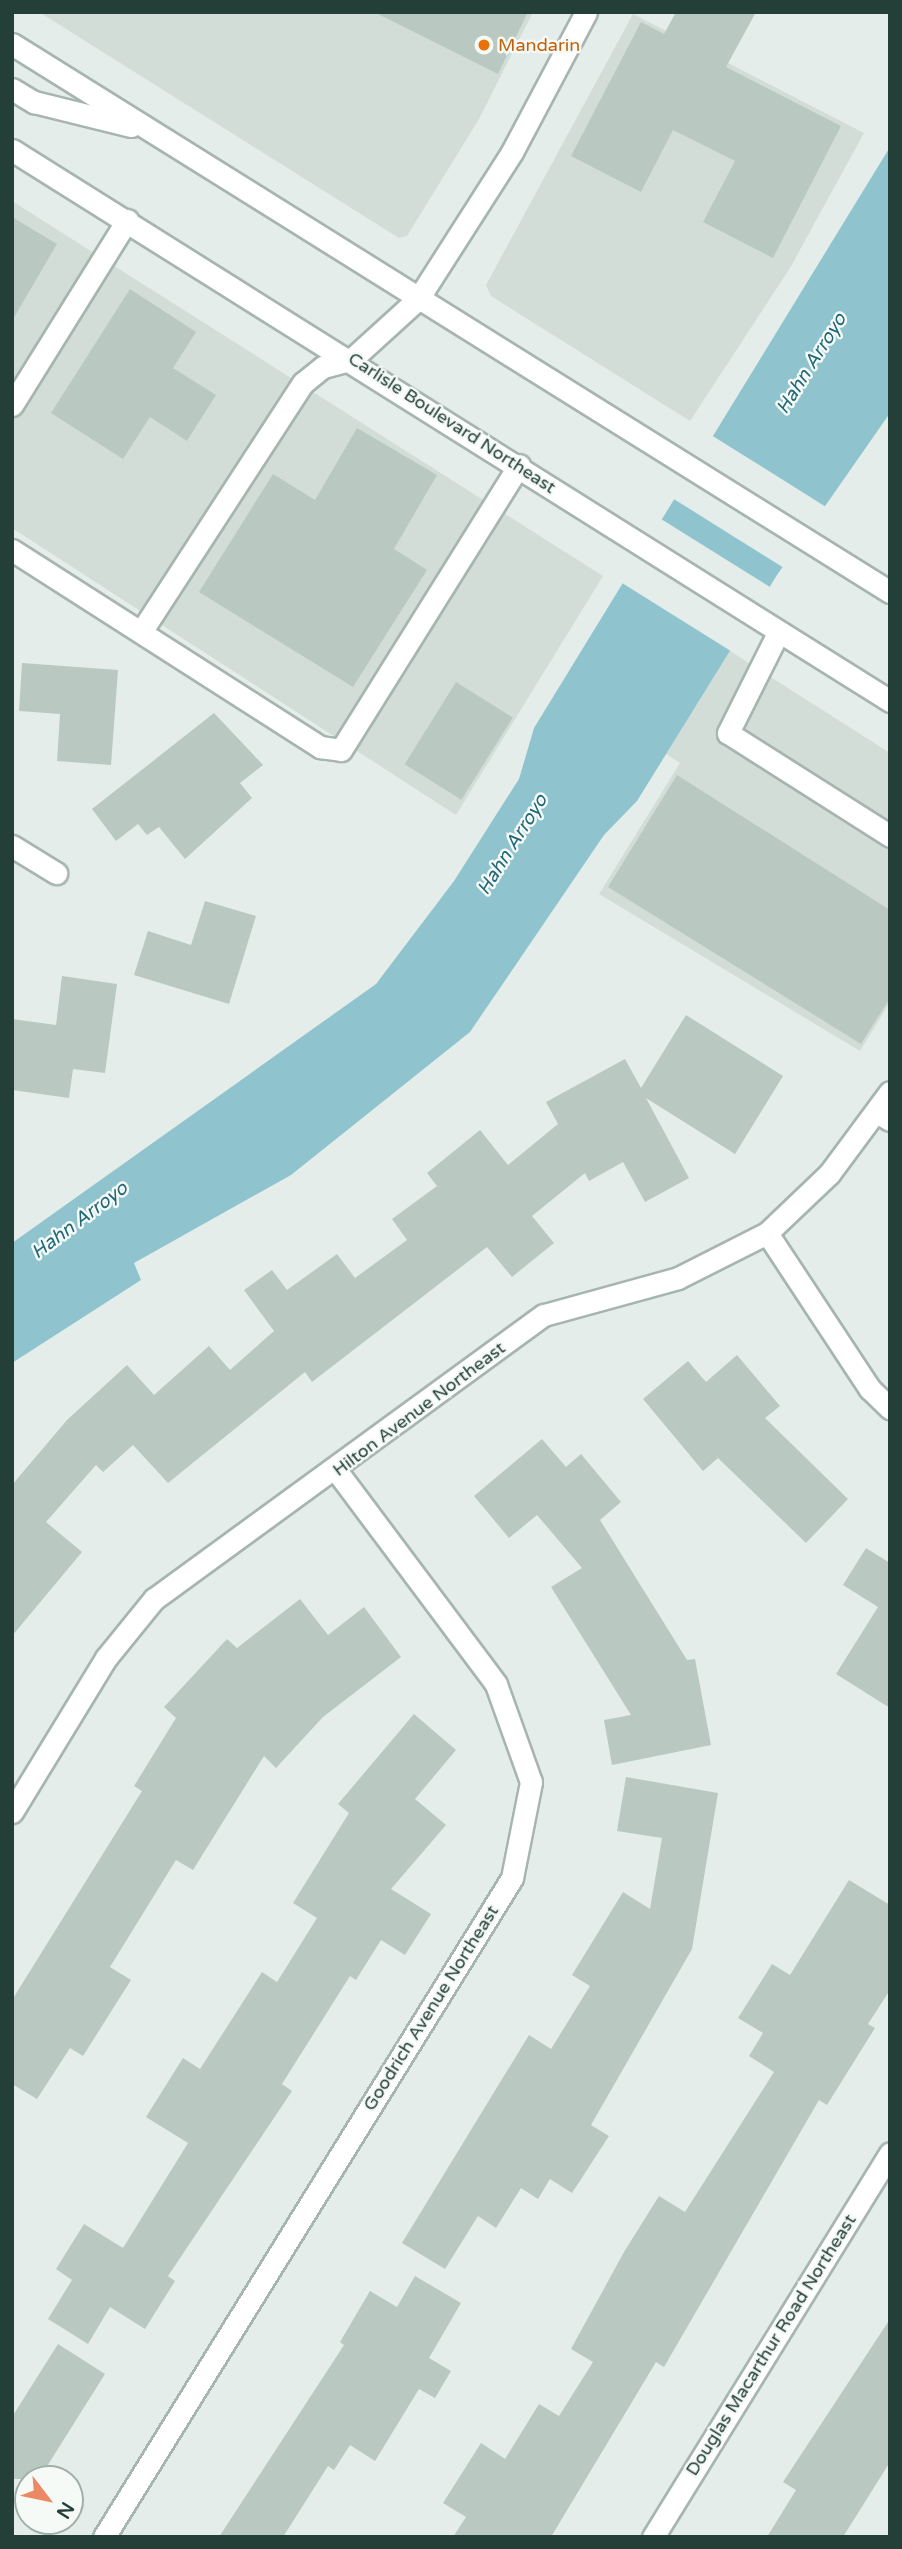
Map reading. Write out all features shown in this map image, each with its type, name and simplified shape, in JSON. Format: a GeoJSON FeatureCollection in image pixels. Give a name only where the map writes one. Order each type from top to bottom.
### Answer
{"type":"FeatureCollection","features":[{"type":"Feature","properties":{"kind":"street"},"geometry":{"type":"LineString","coordinates":[[141,632],[303,383],[323,367],[352,359],[418,299],[512,152],[586,12]]}},
{"type":"Feature","properties":{"kind":"street"},"geometry":{"type":"LineString","coordinates":[[12,44],[418,299],[690,463],[890,592]]}},
{"type":"Feature","properties":{"kind":"street"},"geometry":{"type":"LineString","coordinates":[[12,89],[34,102],[150,131]]}},
{"type":"Feature","properties":{"kind":"street","name":"Carlisle Boulevard Northeast"},"geometry":{"type":"LineString","coordinates":[[12,150],[352,359],[769,627],[890,701]]}},
{"type":"Feature","properties":{"kind":"street"},"geometry":{"type":"LineString","coordinates":[[12,405],[127,220]]}},
{"type":"Feature","properties":{"kind":"street"},"geometry":{"type":"LineString","coordinates":[[12,550],[320,747],[341,750],[519,465]]}},
{"type":"Feature","properties":{"kind":"street"},"geometry":{"type":"LineString","coordinates":[[769,627],[728,733],[890,836]]}},
{"type":"Feature","properties":{"kind":"street"},"geometry":{"type":"LineString","coordinates":[[12,846],[56,873]]}},
{"type":"Feature","properties":{"kind":"street","name":"Hilton Avenue Northeast"},"geometry":{"type":"LineString","coordinates":[[12,1812],[106,1658],[154,1599],[336,1470],[544,1315],[678,1278],[767,1233],[829,1174],[883,1116],[890,1092]]}},
{"type":"Feature","properties":{"kind":"street"},"geometry":{"type":"LineString","coordinates":[[767,1233],[870,1389],[890,1408]]}},
{"type":"Feature","properties":{"kind":"street","name":"Goodrich Avenue Northeast"},"geometry":{"type":"LineString","coordinates":[[104,2537],[512,1878],[531,1782],[496,1685],[336,1470]]}},
{"type":"Feature","properties":{"kind":"street","name":"Douglas Macarthur Road Northeast"},"geometry":{"type":"LineString","coordinates":[[653,2537],[890,2152]]}},
{"type":"Feature","properties":{"kind":"shaded area"},"geometry":{"type":"Polygon","coordinates":[[[39,12],[533,12],[479,119],[407,236],[399,238],[39,12]]]}},
{"type":"Feature","properties":{"kind":"shaded area"},"geometry":{"type":"Polygon","coordinates":[[[633,14],[864,133],[790,268],[690,421],[491,296],[486,285],[633,14]]]}},
{"type":"Feature","properties":{"kind":"shaded area"},"geometry":{"type":"Polygon","coordinates":[[[12,201],[603,576],[456,815],[12,528],[12,201]]]}},
{"type":"Feature","properties":{"kind":"shaded area"},"geometry":{"type":"Polygon","coordinates":[[[730,651],[890,753],[890,1002],[860,1051],[599,894],[680,763],[666,754],[730,651]]]}},
{"type":"Feature","properties":{"kind":"water","name":"Hahn Arroyo"},"geometry":{"type":"Polygon","coordinates":[[[890,147],[890,413],[777,575],[637,801],[604,835],[470,1032],[291,1175],[134,1263],[141,1280],[12,1363],[12,1243],[376,984],[454,881],[519,779],[534,728],[890,147]]]}},
{"type":"Feature","properties":{"kind":"pier"},"geometry":{"type":"Polygon","coordinates":[[[711,435],[829,509],[790,571],[672,498],[711,435]]]}},
{"type":"Feature","properties":{"kind":"pier"},"geometry":{"type":"Polygon","coordinates":[[[661,519],[773,589],[733,653],[621,583],[661,519]]]}},
{"type":"Feature","properties":{"kind":"building"},"geometry":{"type":"Polygon","coordinates":[[[374,12],[528,12],[498,74],[374,12]]]}},
{"type":"Feature","properties":{"kind":"building"},"geometry":{"type":"Polygon","coordinates":[[[676,12],[756,12],[726,67],[841,126],[773,258],[703,222],[735,161],[673,130],[641,192],[571,156],[641,22],[664,34],[676,12]]]}},
{"type":"Feature","properties":{"kind":"building"},"geometry":{"type":"Polygon","coordinates":[[[12,217],[57,244],[12,321],[12,217]]]}},
{"type":"Feature","properties":{"kind":"building"},"geometry":{"type":"Polygon","coordinates":[[[130,289],[196,332],[173,368],[216,395],[187,441],[150,417],[123,459],[51,413],[130,289]]]}},
{"type":"Feature","properties":{"kind":"building"},"geometry":{"type":"Polygon","coordinates":[[[357,428],[437,475],[394,549],[427,570],[353,687],[199,592],[273,474],[315,500],[357,428]]]}},
{"type":"Feature","properties":{"kind":"building"},"geometry":{"type":"Polygon","coordinates":[[[22,663],[118,670],[111,765],[57,761],[60,714],[19,711],[22,663]]]}},
{"type":"Feature","properties":{"kind":"building"},"geometry":{"type":"Polygon","coordinates":[[[456,682],[513,718],[461,800],[405,764],[456,682]]]}},
{"type":"Feature","properties":{"kind":"building"},"geometry":{"type":"Polygon","coordinates":[[[214,713],[263,765],[240,783],[252,798],[185,859],[159,827],[147,835],[138,824],[116,841],[92,809],[214,713]]]}},
{"type":"Feature","properties":{"kind":"building"},"geometry":{"type":"Polygon","coordinates":[[[677,775],[890,910],[890,998],[861,1044],[608,887],[677,775]]]}},
{"type":"Feature","properties":{"kind":"building"},"geometry":{"type":"Polygon","coordinates":[[[205,901],[256,916],[229,1004],[134,975],[148,931],[191,945],[205,901]]]}},
{"type":"Feature","properties":{"kind":"building"},"geometry":{"type":"Polygon","coordinates":[[[62,976],[117,984],[105,1073],[73,1069],[69,1098],[12,1090],[12,1019],[56,1025],[62,976]]]}},
{"type":"Feature","properties":{"kind":"building"},"geometry":{"type":"Polygon","coordinates":[[[686,1015],[783,1076],[735,1154],[646,1098],[689,1178],[645,1202],[623,1162],[589,1181],[585,1173],[532,1216],[554,1243],[512,1277],[487,1247],[312,1382],[305,1372],[168,1483],[133,1445],[103,1472],[96,1465],[46,1522],[82,1552],[12,1636],[12,1485],[67,1420],[127,1365],[154,1395],[209,1346],[230,1370],[274,1331],[244,1290],[272,1270],[287,1290],[337,1254],[355,1278],[407,1240],[392,1219],[437,1186],[427,1173],[480,1130],[508,1165],[558,1124],[546,1102],[625,1059],[641,1088],[686,1015]]]}},
{"type":"Feature","properties":{"kind":"building"},"geometry":{"type":"Polygon","coordinates":[[[737,1355],[780,1406],[765,1418],[848,1499],[806,1543],[718,1458],[703,1471],[643,1399],[688,1361],[706,1382],[737,1355]]]}},
{"type":"Feature","properties":{"kind":"building"},"geometry":{"type":"Polygon","coordinates":[[[542,1439],[566,1467],[581,1454],[621,1502],[600,1520],[687,1660],[695,1659],[711,1745],[612,1765],[604,1720],[631,1715],[551,1587],[582,1568],[537,1515],[509,1538],[474,1496],[542,1439]]]}},
{"type":"Feature","properties":{"kind":"building"},"geometry":{"type":"Polygon","coordinates":[[[866,1548],[890,1563],[890,1708],[836,1674],[878,1607],[843,1585],[866,1548]]]}},
{"type":"Feature","properties":{"kind":"building"},"geometry":{"type":"Polygon","coordinates":[[[300,1599],[328,1635],[364,1607],[401,1657],[323,1717],[276,1768],[264,1756],[193,1870],[176,1860],[110,1967],[131,1980],[83,2056],[70,2048],[37,2099],[12,2084],[12,2000],[142,1791],[134,1786],[176,1718],[164,1707],[227,1639],[237,1648],[300,1599]]]}},
{"type":"Feature","properties":{"kind":"building"},"geometry":{"type":"Polygon","coordinates":[[[414,1714],[456,1750],[415,1799],[446,1825],[391,1889],[431,1914],[405,1955],[381,1940],[356,1980],[350,1976],[282,2084],[292,2091],[168,2276],[175,2281],[145,2329],[110,2307],[88,2344],[48,2319],[72,2280],[56,2269],[84,2224],[123,2248],[188,2143],[146,2117],[183,2058],[200,2069],[262,1972],[277,1982],[317,1918],[293,1903],[349,1813],[338,1804],[414,1714]]]}},
{"type":"Feature","properties":{"kind":"building"},"geometry":{"type":"Polygon","coordinates":[[[626,1777],[718,1793],[692,1949],[591,2125],[609,2136],[572,2193],[550,2179],[538,2199],[521,2188],[496,2228],[478,2216],[445,2269],[402,2243],[529,2035],[551,2049],[590,1986],[572,1975],[623,1892],[650,1909],[662,1838],[617,1831],[626,1777]]]}},
{"type":"Feature","properties":{"kind":"building"},"geometry":{"type":"Polygon","coordinates":[[[849,1880],[890,1905],[890,1990],[868,2024],[875,2028],[827,2105],[819,2100],[664,2367],[656,2362],[551,2537],[453,2537],[466,2517],[443,2503],[481,2443],[505,2459],[539,2404],[559,2416],[593,2362],[571,2349],[624,2252],[659,2196],[685,2212],[774,2072],[749,2056],[763,2033],[738,2018],[772,1964],[790,1975],[849,1880]]]}},
{"type":"Feature","properties":{"kind":"building"},"geometry":{"type":"Polygon","coordinates":[[[415,2276],[461,2303],[429,2358],[451,2371],[435,2398],[419,2389],[375,2461],[350,2445],[334,2470],[328,2466],[283,2537],[219,2537],[344,2345],[340,2342],[370,2291],[397,2307],[415,2276]]]}},
{"type":"Feature","properties":{"kind":"building"},"geometry":{"type":"Polygon","coordinates":[[[890,2319],[890,2462],[843,2537],[767,2537],[796,2490],[783,2482],[890,2319]]]}},
{"type":"Feature","properties":{"kind":"building"},"geometry":{"type":"Polygon","coordinates":[[[58,2344],[105,2374],[48,2465],[14,2465],[14,2479],[12,2417],[58,2344]]]}},
{"type":"Feature","properties":{"kind":"place","name":"Mandarin"},"geometry":{"type":"Point","coordinates":[484,45]}}]}
